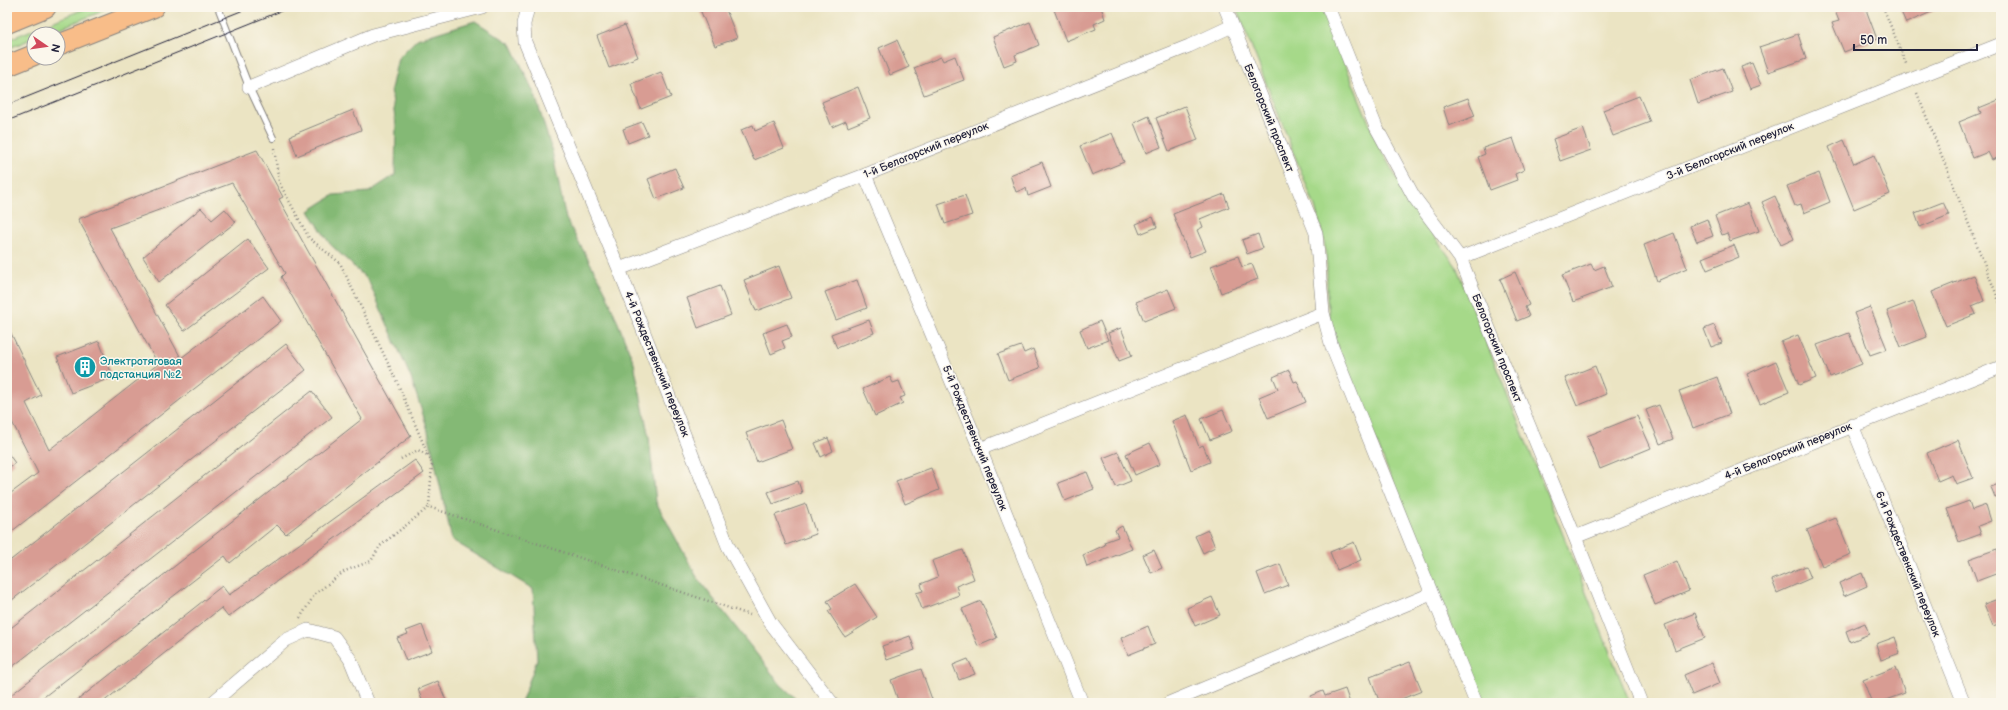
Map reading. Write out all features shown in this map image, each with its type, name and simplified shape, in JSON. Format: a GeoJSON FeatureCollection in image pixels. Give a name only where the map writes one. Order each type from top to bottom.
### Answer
{"type":"FeatureCollection","features":[{"type":"Feature","properties":{"kind":"main road"},"geometry":{"type":"LineString","coordinates":[[66,42],[154,7]]}},
{"type":"Feature","properties":{"kind":"main road"},"geometry":{"type":"LineString","coordinates":[[7,23],[42,8]]}},
{"type":"Feature","properties":{"kind":"main road"},"geometry":{"type":"LineString","coordinates":[[7,66],[26,58]]}},
{"type":"Feature","properties":{"kind":"street"},"geometry":{"type":"LineString","coordinates":[[249,87],[373,35],[482,7]]}},
{"type":"Feature","properties":{"kind":"street","name":"4-й Рождественский переулок"},"geometry":{"type":"LineString","coordinates":[[528,7],[524,24],[525,42],[619,270],[728,546],[770,622],[832,703]]}},
{"type":"Feature","properties":{"kind":"street","name":"Белогорский проспект"},"geometry":{"type":"LineString","coordinates":[[1225,7],[1316,233],[1324,313],[1332,347],[1476,703]]}},
{"type":"Feature","properties":{"kind":"street","name":"Белогорский проспект"},"geometry":{"type":"LineString","coordinates":[[1328,7],[1376,127],[1414,197],[1460,258],[1575,537],[1641,703]]}},
{"type":"Feature","properties":{"kind":"street","name":"1-й Белогорский переулок"},"geometry":{"type":"LineString","coordinates":[[619,270],[865,175],[1189,46],[1232,26]]}},
{"type":"Feature","properties":{"kind":"street","name":"3-й Белогорский переулок"},"geometry":{"type":"LineString","coordinates":[[1460,258],[2001,44]]}},
{"type":"Feature","properties":{"kind":"street","name":"5-й Рождественский переулок"},"geometry":{"type":"LineString","coordinates":[[865,175],[980,449],[1082,703]]}},
{"type":"Feature","properties":{"kind":"street"},"geometry":{"type":"LineString","coordinates":[[980,449],[1324,313]]}},
{"type":"Feature","properties":{"kind":"street","name":"4-й Белогорский переулок"},"geometry":{"type":"LineString","coordinates":[[1575,537],[1852,425],[2001,367]]}},
{"type":"Feature","properties":{"kind":"street","name":"6-й Рождественский переулок"},"geometry":{"type":"LineString","coordinates":[[1852,425],[1964,703]]}},
{"type":"Feature","properties":{"kind":"street"},"geometry":{"type":"LineString","coordinates":[[1169,703],[1431,594]]}},
{"type":"Feature","properties":{"kind":"street"},"geometry":{"type":"LineString","coordinates":[[212,703],[286,640],[296,634],[308,630],[334,637],[350,659],[368,703]]}},
{"type":"Feature","properties":{"kind":"lane"},"geometry":{"type":"LineString","coordinates":[[218,7],[249,87],[273,138]]}},
{"type":"Feature","properties":{"kind":"lane"},"geometry":{"type":"LineString","coordinates":[[7,8],[42,8]]}},
{"type":"Feature","properties":{"kind":"path"},"geometry":{"type":"LineString","coordinates":[[1883,7],[2001,306]]}},
{"type":"Feature","properties":{"kind":"path"},"geometry":{"type":"LineString","coordinates":[[273,138],[279,182],[309,238],[340,263],[397,382],[432,464],[429,507],[380,546],[371,560],[345,571],[315,594],[301,615],[296,634]]}},
{"type":"Feature","properties":{"kind":"path"},"geometry":{"type":"LineString","coordinates":[[401,459],[418,450],[427,455]]}},
{"type":"Feature","properties":{"kind":"path"},"geometry":{"type":"LineString","coordinates":[[429,507],[770,622]]}},
{"type":"Feature","properties":{"kind":"green space"},"geometry":{"type":"Polygon","coordinates":[[[89,7],[104,7],[103,11],[65,26],[42,26],[89,7]]]}},
{"type":"Feature","properties":{"kind":"green space"},"geometry":{"type":"Polygon","coordinates":[[[1236,7],[1322,7],[1378,145],[1412,205],[1456,266],[1630,703],[1483,703],[1333,336],[1327,300],[1327,266],[1324,240],[1315,207],[1236,7]]]}},
{"type":"Feature","properties":{"kind":"green space"},"geometry":{"type":"Polygon","coordinates":[[[475,21],[511,44],[535,95],[552,151],[566,219],[604,288],[634,363],[649,438],[656,502],[698,579],[781,685],[801,703],[521,703],[537,660],[533,589],[452,540],[427,427],[411,378],[368,280],[330,244],[309,211],[334,195],[369,192],[395,175],[396,126],[391,89],[398,58],[417,39],[475,21]]]}},
{"type":"Feature","properties":{"kind":"green space"},"geometry":{"type":"Polygon","coordinates":[[[26,32],[26,41],[7,49],[7,40],[26,32]]]}},
{"type":"Feature","properties":{"kind":"building"},"geometry":{"type":"Polygon","coordinates":[[[699,7],[725,7],[737,38],[715,46],[699,7]]]}},
{"type":"Feature","properties":{"kind":"building"},"geometry":{"type":"Polygon","coordinates":[[[1053,7],[1101,7],[1105,19],[1094,24],[1096,29],[1066,41],[1053,7]]]}},
{"type":"Feature","properties":{"kind":"building"},"geometry":{"type":"Polygon","coordinates":[[[1845,7],[1865,7],[1877,39],[1844,52],[1832,23],[1839,21],[1835,11],[1845,7]]]}},
{"type":"Feature","properties":{"kind":"building"},"geometry":{"type":"Polygon","coordinates":[[[1899,7],[1943,7],[1906,23],[1899,7]]]}},
{"type":"Feature","properties":{"kind":"building"},"geometry":{"type":"Polygon","coordinates":[[[1030,22],[1039,45],[1015,55],[1017,61],[1004,66],[993,37],[1030,22]]]}},
{"type":"Feature","properties":{"kind":"building"},"geometry":{"type":"Polygon","coordinates":[[[625,25],[638,57],[609,68],[597,36],[625,25]]]}},
{"type":"Feature","properties":{"kind":"building"},"geometry":{"type":"Polygon","coordinates":[[[1798,34],[1806,59],[1768,72],[1759,47],[1798,34]]]}},
{"type":"Feature","properties":{"kind":"building"},"geometry":{"type":"Polygon","coordinates":[[[897,40],[909,67],[890,75],[879,48],[897,40]]]}},
{"type":"Feature","properties":{"kind":"building"},"geometry":{"type":"Polygon","coordinates":[[[955,56],[964,80],[924,95],[914,68],[941,57],[943,61],[955,56]]]}},
{"type":"Feature","properties":{"kind":"building"},"geometry":{"type":"Polygon","coordinates":[[[1752,63],[1761,85],[1750,89],[1741,67],[1752,63]]]}},
{"type":"Feature","properties":{"kind":"building"},"geometry":{"type":"Polygon","coordinates":[[[1723,68],[1732,92],[1698,104],[1690,80],[1723,68]]]}},
{"type":"Feature","properties":{"kind":"building"},"geometry":{"type":"Polygon","coordinates":[[[661,72],[671,97],[641,109],[631,84],[661,72]]]}},
{"type":"Feature","properties":{"kind":"building"},"geometry":{"type":"Polygon","coordinates":[[[858,87],[870,118],[848,127],[846,121],[832,127],[822,102],[858,87]]]}},
{"type":"Feature","properties":{"kind":"building"},"geometry":{"type":"Polygon","coordinates":[[[1639,96],[1650,122],[1613,136],[1603,110],[1639,96]]]}},
{"type":"Feature","properties":{"kind":"building"},"geometry":{"type":"Polygon","coordinates":[[[1468,98],[1475,116],[1449,126],[1443,107],[1468,98]]]}},
{"type":"Feature","properties":{"kind":"building"},"geometry":{"type":"Polygon","coordinates":[[[2001,99],[2001,156],[1992,160],[1988,152],[1973,158],[1959,122],[1981,113],[1979,108],[2001,99]]]}},
{"type":"Feature","properties":{"kind":"building"},"geometry":{"type":"Polygon","coordinates":[[[1185,106],[1198,140],[1169,151],[1156,118],[1185,106]]]}},
{"type":"Feature","properties":{"kind":"building"},"geometry":{"type":"Polygon","coordinates":[[[353,110],[361,130],[297,156],[290,136],[353,110]]]}},
{"type":"Feature","properties":{"kind":"building"},"geometry":{"type":"Polygon","coordinates":[[[1149,116],[1161,147],[1146,153],[1134,123],[1149,116]]]}},
{"type":"Feature","properties":{"kind":"building"},"geometry":{"type":"Polygon","coordinates":[[[642,122],[648,135],[628,143],[623,129],[642,122]]]}},
{"type":"Feature","properties":{"kind":"building"},"geometry":{"type":"Polygon","coordinates":[[[774,123],[784,148],[754,160],[741,130],[753,125],[755,131],[774,123]]]}},
{"type":"Feature","properties":{"kind":"building"},"geometry":{"type":"Polygon","coordinates":[[[1583,128],[1591,150],[1560,161],[1553,139],[1583,128]]]}},
{"type":"Feature","properties":{"kind":"building"},"geometry":{"type":"Polygon","coordinates":[[[1112,133],[1124,162],[1092,175],[1080,146],[1112,133]]]}},
{"type":"Feature","properties":{"kind":"building"},"geometry":{"type":"Polygon","coordinates":[[[1513,138],[1524,170],[1515,174],[1517,180],[1490,190],[1478,157],[1485,154],[1483,148],[1513,138]]]}},
{"type":"Feature","properties":{"kind":"building"},"geometry":{"type":"Polygon","coordinates":[[[1844,140],[1854,164],[1874,155],[1890,194],[1854,209],[1829,147],[1844,140]]]}},
{"type":"Feature","properties":{"kind":"building"},"geometry":{"type":"Polygon","coordinates":[[[257,150],[283,197],[279,199],[411,436],[286,534],[277,525],[230,563],[225,556],[36,703],[7,703],[7,698],[362,419],[281,277],[285,273],[232,183],[110,228],[181,358],[263,296],[281,321],[7,535],[7,496],[38,473],[7,412],[7,325],[41,395],[26,403],[49,450],[158,364],[78,219],[257,150]]]}},
{"type":"Feature","properties":{"kind":"building"},"geometry":{"type":"Polygon","coordinates":[[[1042,162],[1051,187],[1028,196],[1026,188],[1016,192],[1010,175],[1042,162]]]}},
{"type":"Feature","properties":{"kind":"building"},"geometry":{"type":"Polygon","coordinates":[[[675,168],[684,188],[656,199],[648,179],[675,168]]]}},
{"type":"Feature","properties":{"kind":"building"},"geometry":{"type":"Polygon","coordinates":[[[1819,173],[1830,202],[1804,213],[1801,204],[1795,206],[1787,186],[1819,173]]]}},
{"type":"Feature","properties":{"kind":"building"},"geometry":{"type":"Polygon","coordinates":[[[1224,194],[1229,207],[1200,219],[1203,227],[1197,230],[1206,251],[1190,257],[1173,214],[1224,194]]]}},
{"type":"Feature","properties":{"kind":"building"},"geometry":{"type":"Polygon","coordinates":[[[965,195],[972,215],[945,224],[938,204],[965,195]]]}},
{"type":"Feature","properties":{"kind":"building"},"geometry":{"type":"Polygon","coordinates":[[[1775,196],[1794,239],[1781,245],[1762,202],[1775,196]]]}},
{"type":"Feature","properties":{"kind":"building"},"geometry":{"type":"Polygon","coordinates":[[[1943,202],[1949,215],[1920,227],[1915,213],[1943,202]]]}},
{"type":"Feature","properties":{"kind":"building"},"geometry":{"type":"Polygon","coordinates":[[[1748,203],[1759,231],[1730,241],[1727,233],[1722,235],[1715,216],[1748,203]]]}},
{"type":"Feature","properties":{"kind":"building"},"geometry":{"type":"Polygon","coordinates":[[[201,208],[212,220],[225,209],[236,222],[159,282],[143,257],[201,208]]]}},
{"type":"Feature","properties":{"kind":"building"},"geometry":{"type":"Polygon","coordinates":[[[1153,217],[1157,227],[1140,234],[1136,224],[1153,217]]]}},
{"type":"Feature","properties":{"kind":"building"},"geometry":{"type":"Polygon","coordinates":[[[1707,219],[1713,236],[1697,242],[1690,226],[1707,219]]]}},
{"type":"Feature","properties":{"kind":"building"},"geometry":{"type":"Polygon","coordinates":[[[1674,233],[1687,268],[1657,281],[1644,245],[1674,233]]]}},
{"type":"Feature","properties":{"kind":"building"},"geometry":{"type":"Polygon","coordinates":[[[1258,234],[1263,248],[1247,254],[1242,240],[1258,234]]]}},
{"type":"Feature","properties":{"kind":"building"},"geometry":{"type":"Polygon","coordinates":[[[248,239],[269,268],[184,331],[165,305],[248,239]]]}},
{"type":"Feature","properties":{"kind":"building"},"geometry":{"type":"Polygon","coordinates":[[[1734,245],[1739,257],[1707,270],[1702,258],[1734,245]]]}},
{"type":"Feature","properties":{"kind":"building"},"geometry":{"type":"Polygon","coordinates":[[[1238,256],[1242,267],[1252,264],[1258,279],[1221,293],[1211,266],[1238,256]]]}},
{"type":"Feature","properties":{"kind":"building"},"geometry":{"type":"Polygon","coordinates":[[[1591,264],[1594,270],[1604,266],[1612,287],[1573,302],[1562,275],[1591,264]]]}},
{"type":"Feature","properties":{"kind":"building"},"geometry":{"type":"Polygon","coordinates":[[[779,266],[791,298],[756,311],[744,280],[779,266]]]}},
{"type":"Feature","properties":{"kind":"building"},"geometry":{"type":"Polygon","coordinates":[[[1515,272],[1529,305],[1525,307],[1529,316],[1517,321],[1500,279],[1515,272]]]}},
{"type":"Feature","properties":{"kind":"building"},"geometry":{"type":"Polygon","coordinates":[[[1974,275],[1984,301],[1972,306],[1976,314],[1946,326],[1932,292],[1974,275]]]}},
{"type":"Feature","properties":{"kind":"building"},"geometry":{"type":"Polygon","coordinates":[[[857,280],[867,308],[836,320],[825,292],[857,280]]]}},
{"type":"Feature","properties":{"kind":"building"},"geometry":{"type":"Polygon","coordinates":[[[720,286],[731,315],[698,328],[687,298],[720,286]]]}},
{"type":"Feature","properties":{"kind":"building"},"geometry":{"type":"Polygon","coordinates":[[[1168,289],[1176,308],[1144,321],[1136,302],[1168,289]]]}},
{"type":"Feature","properties":{"kind":"building"},"geometry":{"type":"Polygon","coordinates":[[[1913,301],[1927,337],[1901,347],[1887,311],[1913,301]]]}},
{"type":"Feature","properties":{"kind":"building"},"geometry":{"type":"Polygon","coordinates":[[[1870,307],[1887,349],[1870,355],[1854,313],[1870,307]]]}},
{"type":"Feature","properties":{"kind":"building"},"geometry":{"type":"Polygon","coordinates":[[[869,320],[874,333],[837,348],[831,334],[869,320]]]}},
{"type":"Feature","properties":{"kind":"building"},"geometry":{"type":"Polygon","coordinates":[[[1100,321],[1108,340],[1087,348],[1080,330],[1100,321]]]}},
{"type":"Feature","properties":{"kind":"building"},"geometry":{"type":"Polygon","coordinates":[[[787,324],[792,337],[782,341],[785,348],[771,354],[763,333],[787,324]]]}},
{"type":"Feature","properties":{"kind":"building"},"geometry":{"type":"Polygon","coordinates":[[[1714,325],[1722,343],[1711,347],[1704,329],[1714,325]]]}},
{"type":"Feature","properties":{"kind":"building"},"geometry":{"type":"Polygon","coordinates":[[[1121,328],[1132,356],[1119,361],[1108,333],[1121,328]]]}},
{"type":"Feature","properties":{"kind":"building"},"geometry":{"type":"Polygon","coordinates":[[[1849,333],[1862,364],[1830,377],[1817,345],[1849,333]]]}},
{"type":"Feature","properties":{"kind":"building"},"geometry":{"type":"Polygon","coordinates":[[[1798,335],[1816,378],[1799,385],[1781,342],[1798,335]]]}},
{"type":"Feature","properties":{"kind":"building","name":"Электротяговая подстанция №2"},"geometry":{"type":"Polygon","coordinates":[[[99,341],[113,377],[71,393],[57,357],[99,341]]]}},
{"type":"Feature","properties":{"kind":"building"},"geometry":{"type":"Polygon","coordinates":[[[286,344],[306,370],[7,604],[7,563],[286,344]]]}},
{"type":"Feature","properties":{"kind":"building"},"geometry":{"type":"Polygon","coordinates":[[[1021,346],[1024,353],[1033,349],[1040,368],[1008,380],[998,354],[1021,346]]]}},
{"type":"Feature","properties":{"kind":"building"},"geometry":{"type":"Polygon","coordinates":[[[1776,361],[1789,392],[1760,404],[1747,374],[1776,361]]]}},
{"type":"Feature","properties":{"kind":"building"},"geometry":{"type":"Polygon","coordinates":[[[1595,366],[1606,394],[1577,406],[1565,378],[1595,366]]]}},
{"type":"Feature","properties":{"kind":"building"},"geometry":{"type":"Polygon","coordinates":[[[1289,370],[1294,382],[1297,381],[1306,402],[1268,418],[1259,397],[1278,389],[1273,377],[1289,370]]]}},
{"type":"Feature","properties":{"kind":"building"},"geometry":{"type":"Polygon","coordinates":[[[890,377],[893,383],[899,381],[905,396],[900,398],[903,403],[875,416],[863,389],[890,377]]]}},
{"type":"Feature","properties":{"kind":"building"},"geometry":{"type":"Polygon","coordinates":[[[1717,377],[1730,414],[1693,428],[1679,391],[1717,377]]]}},
{"type":"Feature","properties":{"kind":"building"},"geometry":{"type":"Polygon","coordinates":[[[312,391],[332,417],[7,671],[7,631],[312,391]]]}},
{"type":"Feature","properties":{"kind":"building"},"geometry":{"type":"Polygon","coordinates":[[[1659,405],[1673,439],[1660,444],[1646,410],[1659,405]]]}},
{"type":"Feature","properties":{"kind":"building"},"geometry":{"type":"Polygon","coordinates":[[[1223,410],[1232,431],[1210,440],[1201,419],[1223,410]]]}},
{"type":"Feature","properties":{"kind":"building"},"geometry":{"type":"Polygon","coordinates":[[[1187,415],[1199,447],[1203,445],[1210,462],[1191,470],[1172,421],[1187,415]]]}},
{"type":"Feature","properties":{"kind":"building"},"geometry":{"type":"Polygon","coordinates":[[[1637,416],[1651,448],[1600,469],[1587,436],[1637,416]]]}},
{"type":"Feature","properties":{"kind":"building"},"geometry":{"type":"Polygon","coordinates":[[[781,420],[792,449],[757,462],[746,433],[781,420]]]}},
{"type":"Feature","properties":{"kind":"building"},"geometry":{"type":"Polygon","coordinates":[[[828,438],[833,451],[821,457],[815,443],[828,438]]]}},
{"type":"Feature","properties":{"kind":"building"},"geometry":{"type":"Polygon","coordinates":[[[1958,440],[1973,478],[1956,484],[1952,475],[1938,481],[1927,453],[1958,440]]]}},
{"type":"Feature","properties":{"kind":"building"},"geometry":{"type":"Polygon","coordinates":[[[1150,443],[1160,464],[1135,475],[1126,454],[1150,443]]]}},
{"type":"Feature","properties":{"kind":"building"},"geometry":{"type":"Polygon","coordinates":[[[7,452],[15,463],[7,469],[7,452]]]}},
{"type":"Feature","properties":{"kind":"building"},"geometry":{"type":"Polygon","coordinates":[[[1118,452],[1131,481],[1116,487],[1103,458],[1118,452]]]}},
{"type":"Feature","properties":{"kind":"building"},"geometry":{"type":"Polygon","coordinates":[[[415,460],[424,473],[228,617],[221,608],[102,703],[74,703],[222,586],[229,595],[415,460]]]}},
{"type":"Feature","properties":{"kind":"building"},"geometry":{"type":"Polygon","coordinates":[[[931,468],[939,490],[905,504],[896,481],[931,468]]]}},
{"type":"Feature","properties":{"kind":"building"},"geometry":{"type":"Polygon","coordinates":[[[1087,472],[1094,489],[1065,501],[1058,483],[1087,472]]]}},
{"type":"Feature","properties":{"kind":"building"},"geometry":{"type":"Polygon","coordinates":[[[798,481],[802,493],[773,504],[768,492],[798,481]]]}},
{"type":"Feature","properties":{"kind":"building"},"geometry":{"type":"Polygon","coordinates":[[[2001,483],[2001,495],[1995,497],[1991,487],[2001,483]]]}},
{"type":"Feature","properties":{"kind":"building"},"geometry":{"type":"Polygon","coordinates":[[[1969,501],[1972,510],[1986,505],[1991,521],[1978,526],[1981,534],[1959,542],[1947,509],[1969,501]]]}},
{"type":"Feature","properties":{"kind":"building"},"geometry":{"type":"Polygon","coordinates":[[[806,504],[816,534],[786,545],[775,515],[806,504]]]}},
{"type":"Feature","properties":{"kind":"building"},"geometry":{"type":"Polygon","coordinates":[[[1836,518],[1851,554],[1822,566],[1807,530],[1836,518]]]}},
{"type":"Feature","properties":{"kind":"building"},"geometry":{"type":"Polygon","coordinates":[[[1122,526],[1132,549],[1087,567],[1083,555],[1105,545],[1104,542],[1118,537],[1115,530],[1122,526]]]}},
{"type":"Feature","properties":{"kind":"building"},"geometry":{"type":"Polygon","coordinates":[[[1208,530],[1215,547],[1203,553],[1195,536],[1208,530]]]}},
{"type":"Feature","properties":{"kind":"building"},"geometry":{"type":"Polygon","coordinates":[[[1354,542],[1361,560],[1337,570],[1330,552],[1354,542]]]}},
{"type":"Feature","properties":{"kind":"building"},"geometry":{"type":"Polygon","coordinates":[[[1997,549],[2001,560],[2001,572],[1977,581],[1969,559],[1997,549]]]}},
{"type":"Feature","properties":{"kind":"building"},"geometry":{"type":"Polygon","coordinates":[[[963,550],[974,579],[956,586],[959,595],[922,609],[916,593],[923,591],[921,584],[938,577],[932,561],[963,550]]]}},
{"type":"Feature","properties":{"kind":"building"},"geometry":{"type":"Polygon","coordinates":[[[1154,550],[1162,568],[1151,573],[1143,555],[1154,550]]]}},
{"type":"Feature","properties":{"kind":"building"},"geometry":{"type":"Polygon","coordinates":[[[1677,561],[1689,591],[1655,605],[1643,575],[1677,561]]]}},
{"type":"Feature","properties":{"kind":"building"},"geometry":{"type":"Polygon","coordinates":[[[1280,564],[1288,585],[1265,594],[1257,573],[1280,564]]]}},
{"type":"Feature","properties":{"kind":"building"},"geometry":{"type":"Polygon","coordinates":[[[1806,566],[1811,578],[1777,593],[1772,580],[1806,566]]]}},
{"type":"Feature","properties":{"kind":"building"},"geometry":{"type":"Polygon","coordinates":[[[1862,573],[1867,586],[1844,596],[1839,583],[1862,573]]]}},
{"type":"Feature","properties":{"kind":"building"},"geometry":{"type":"Polygon","coordinates":[[[855,584],[877,617],[845,637],[828,611],[832,609],[827,601],[855,584]]]}},
{"type":"Feature","properties":{"kind":"building"},"geometry":{"type":"Polygon","coordinates":[[[1212,597],[1220,615],[1195,626],[1187,608],[1212,597]]]}},
{"type":"Feature","properties":{"kind":"building"},"geometry":{"type":"Polygon","coordinates":[[[2001,598],[2001,623],[1993,626],[1984,604],[2001,598]]]}},
{"type":"Feature","properties":{"kind":"building"},"geometry":{"type":"Polygon","coordinates":[[[981,601],[997,638],[978,646],[962,609],[981,601]]]}},
{"type":"Feature","properties":{"kind":"building"},"geometry":{"type":"Polygon","coordinates":[[[1695,613],[1705,638],[1675,650],[1665,625],[1695,613]]]}},
{"type":"Feature","properties":{"kind":"building"},"geometry":{"type":"Polygon","coordinates":[[[1865,623],[1869,634],[1850,642],[1846,631],[1865,623]]]}},
{"type":"Feature","properties":{"kind":"building"},"geometry":{"type":"Polygon","coordinates":[[[422,625],[432,651],[406,661],[397,638],[408,634],[406,631],[422,625]]]}},
{"type":"Feature","properties":{"kind":"building"},"geometry":{"type":"Polygon","coordinates":[[[1148,626],[1155,644],[1128,655],[1121,638],[1148,626]]]}},
{"type":"Feature","properties":{"kind":"building"},"geometry":{"type":"Polygon","coordinates":[[[910,636],[915,650],[887,660],[882,646],[910,636]]]}},
{"type":"Feature","properties":{"kind":"building"},"geometry":{"type":"Polygon","coordinates":[[[1895,637],[1900,653],[1881,660],[1876,644],[1895,637]]]}},
{"type":"Feature","properties":{"kind":"building"},"geometry":{"type":"Polygon","coordinates":[[[968,659],[975,674],[959,680],[953,665],[968,659]]]}},
{"type":"Feature","properties":{"kind":"building"},"geometry":{"type":"Polygon","coordinates":[[[1410,662],[1422,691],[1391,703],[1380,703],[1370,677],[1410,662]]]}},
{"type":"Feature","properties":{"kind":"building"},"geometry":{"type":"Polygon","coordinates":[[[1712,663],[1720,683],[1692,695],[1684,675],[1712,663]]]}},
{"type":"Feature","properties":{"kind":"building"},"geometry":{"type":"Polygon","coordinates":[[[1896,667],[1905,693],[1877,703],[1872,703],[1863,680],[1896,667]]]}},
{"type":"Feature","properties":{"kind":"building"},"geometry":{"type":"Polygon","coordinates":[[[921,669],[933,702],[899,703],[891,680],[921,669]]]}},
{"type":"Feature","properties":{"kind":"building"},"geometry":{"type":"Polygon","coordinates":[[[438,681],[447,703],[423,703],[418,689],[438,681]]]}},
{"type":"Feature","properties":{"kind":"building"},"geometry":{"type":"Polygon","coordinates":[[[1345,689],[1350,703],[1314,703],[1311,696],[1323,691],[1325,696],[1345,689]]]}},
{"type":"Feature","properties":{"kind":"tram line"},"geometry":{"type":"LineString","coordinates":[[7,105],[251,7]]}},
{"type":"Feature","properties":{"kind":"tram line"},"geometry":{"type":"LineString","coordinates":[[7,121],[291,7]]}},
{"type":"Feature","properties":{"kind":"place","name":"Электротяговая подстанция №2"},"geometry":{"type":"Point","coordinates":[85,367]}}]}
